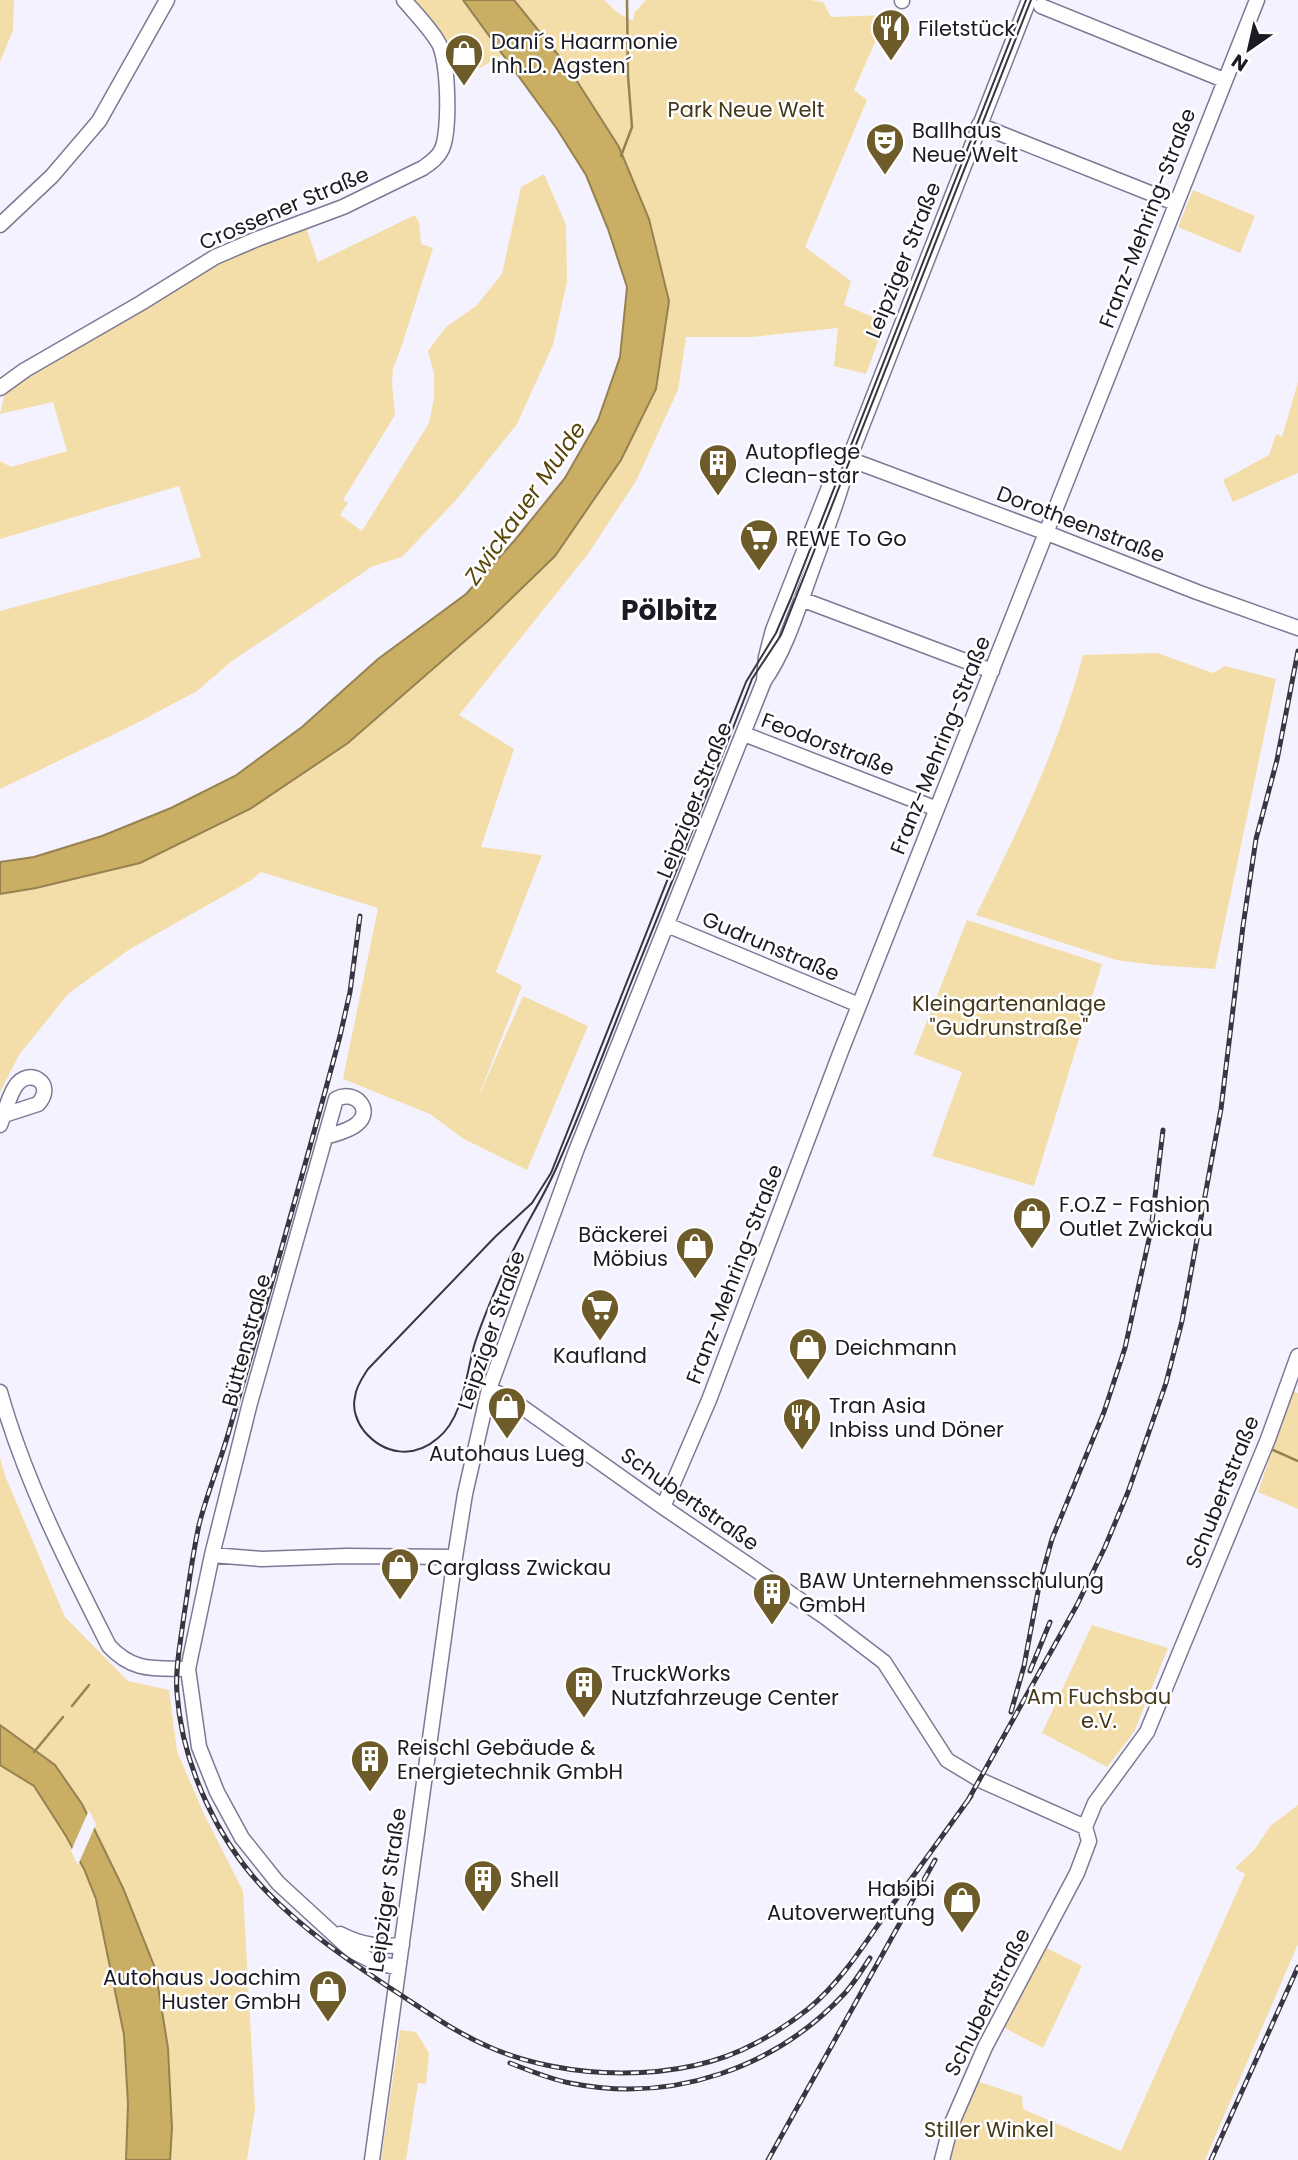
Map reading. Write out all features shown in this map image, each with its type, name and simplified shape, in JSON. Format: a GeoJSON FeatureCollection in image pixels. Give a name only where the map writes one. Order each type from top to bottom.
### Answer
{"type":"FeatureCollection","features":[{"type":"Feature","properties":{"kind":"street"},"geometry":{"type":"LineString","coordinates":[[0,225],[52,176],[99,121],[167,0]]}},
{"type":"Feature","properties":{"kind":"street","name":"Crossener Straße"},"geometry":{"type":"LineString","coordinates":[[0,388],[25,370],[215,257],[343,207],[433,161],[442,149],[445,134],[445,65],[440,44],[404,0]]}},
{"type":"Feature","properties":{"kind":"street","name":"Franz-Mehring-Straße"},"geometry":{"type":"LineString","coordinates":[[663,1507],[723,1365],[859,1005],[1256,0]]}},
{"type":"Feature","properties":{"kind":"street"},"geometry":{"type":"LineString","coordinates":[[1035,3],[1224,80]]}},
{"type":"Feature","properties":{"kind":"street","name":"Leipziger Straße"},"geometry":{"type":"LineString","coordinates":[[372,2160],[455,1557],[465,1494],[489,1389],[576,1152],[764,681],[775,664],[802,599],[843,483],[849,458],[979,125],[1035,3]]}},
{"type":"Feature","properties":{"kind":"street"},"geometry":{"type":"LineString","coordinates":[[979,125],[1175,203]]}},
{"type":"Feature","properties":{"kind":"street","name":"Leipziger Straße"},"geometry":{"type":"LineString","coordinates":[[764,681],[766,657],[773,630],[831,482],[849,458]]}},
{"type":"Feature","properties":{"kind":"street","name":"Dorotheenstraße"},"geometry":{"type":"LineString","coordinates":[[849,458],[1298,628]]}},
{"type":"Feature","properties":{"kind":"street"},"geometry":{"type":"LineString","coordinates":[[802,599],[992,671]]}},
{"type":"Feature","properties":{"kind":"street","name":"Feodorstraße"},"geometry":{"type":"LineString","coordinates":[[744,734],[937,809]]}},
{"type":"Feature","properties":{"kind":"street","name":"Gudrunstraße"},"geometry":{"type":"LineString","coordinates":[[667,925],[859,1005]]}},
{"type":"Feature","properties":{"kind":"street","name":"Büttenstraße"},"geometry":{"type":"LineString","coordinates":[[325,1137],[250,1403],[212,1555],[188,1669],[199,1746],[217,1792],[242,1839],[278,1884],[352,1951],[372,1961],[398,1968]]}},
{"type":"Feature","properties":{"kind":"street","name":"Schubertstraße"},"geometry":{"type":"LineString","coordinates":[[942,2160],[951,2125],[985,2047],[1077,1873],[1089,1840],[1085,1827],[1094,1803],[1147,1732],[1268,1439],[1298,1356]]}},
{"type":"Feature","properties":{"kind":"street","name":"Schubertstraße"},"geometry":{"type":"LineString","coordinates":[[489,1389],[512,1400],[824,1617],[884,1662],[947,1760],[980,1780],[1085,1827]]}},
{"type":"Feature","properties":{"kind":"street"},"geometry":{"type":"LineString","coordinates":[[0,1392],[27,1475],[61,1551],[109,1646],[120,1658],[134,1666],[188,1669]]}},
{"type":"Feature","properties":{"kind":"street"},"geometry":{"type":"LineString","coordinates":[[212,1555],[262,1559],[346,1556],[455,1557]]}},
{"type":"Feature","properties":{"kind":"street","name":"Büttenstraße"},"geometry":{"type":"LineString","coordinates":[[323,1926],[354,1941],[377,1947],[402,1945]]}},
{"type":"Feature","properties":{"kind":"green space"},"geometry":{"type":"Polygon","coordinates":[[[0,0],[14,0],[13,30],[0,62],[0,0]]]}},
{"type":"Feature","properties":{"kind":"green space"},"geometry":{"type":"Polygon","coordinates":[[[410,0],[463,0],[504,54],[480,68],[443,37],[410,0]]]}},
{"type":"Feature","properties":{"kind":"green space","name":"Park Neue Welt"},"geometry":{"type":"Polygon","coordinates":[[[515,0],[604,0],[618,13],[633,21],[634,13],[646,0],[810,0],[823,2],[831,17],[887,15],[854,90],[867,100],[805,247],[851,281],[844,305],[885,322],[866,374],[834,366],[838,328],[751,337],[686,337],[678,390],[636,481],[588,554],[459,715],[514,749],[481,847],[542,855],[496,972],[522,986],[475,1105],[523,996],[588,1026],[527,1170],[462,1138],[430,1114],[343,1079],[378,908],[261,872],[250,881],[130,949],[68,994],[19,1055],[0,1092],[0,894],[140,863],[254,806],[348,743],[489,620],[656,389],[619,147],[568,67],[515,0]]]}},
{"type":"Feature","properties":{"kind":"green space"},"geometry":{"type":"Polygon","coordinates":[[[544,174],[566,225],[567,282],[553,345],[517,424],[456,500],[402,557],[373,566],[232,661],[197,691],[0,789],[0,611],[201,557],[179,486],[0,539],[0,461],[11,467],[67,451],[53,402],[0,414],[5,392],[241,249],[305,225],[318,262],[415,215],[419,222],[421,244],[433,248],[393,369],[395,415],[343,500],[348,503],[340,515],[362,531],[429,423],[434,398],[434,374],[428,351],[446,327],[476,306],[502,274],[521,187],[544,174]]]}},
{"type":"Feature","properties":{"kind":"green space"},"geometry":{"type":"Polygon","coordinates":[[[1193,190],[1255,216],[1240,253],[1178,227],[1193,190]]]}},
{"type":"Feature","properties":{"kind":"green space"},"geometry":{"type":"Polygon","coordinates":[[[1298,382],[1298,473],[1233,502],[1223,480],[1269,455],[1276,434],[1282,437],[1298,382]]]}},
{"type":"Feature","properties":{"kind":"green space"},"geometry":{"type":"Polygon","coordinates":[[[1157,653],[1213,673],[1225,666],[1276,679],[1215,969],[1116,960],[976,915],[1050,755],[1083,655],[1157,653]]]}},
{"type":"Feature","properties":{"kind":"green space","name":"Kleingartenanlage \"Gudrunstraße\""},"geometry":{"type":"Polygon","coordinates":[[[967,920],[1102,964],[1034,1186],[932,1156],[962,1072],[914,1054],[967,920]]]}},
{"type":"Feature","properties":{"kind":"green space"},"geometry":{"type":"Polygon","coordinates":[[[1292,1391],[1298,1393],[1298,1509],[1258,1492],[1292,1391]]]}},
{"type":"Feature","properties":{"kind":"green space"},"geometry":{"type":"Polygon","coordinates":[[[0,1458],[65,1617],[128,1681],[169,1690],[177,1751],[204,1814],[243,1891],[255,2109],[247,2160],[170,2160],[172,2127],[168,2048],[155,1968],[123,1888],[55,1765],[0,1725],[0,1458]]]}},
{"type":"Feature","properties":{"kind":"green space","name":"Am Fuchsbau e.V."},"geometry":{"type":"Polygon","coordinates":[[[1092,1625],[1168,1648],[1134,1732],[1107,1767],[1042,1733],[1092,1625]]]}},
{"type":"Feature","properties":{"kind":"green space"},"geometry":{"type":"Polygon","coordinates":[[[0,1765],[34,1786],[66,1836],[96,1899],[124,2041],[128,2104],[126,2160],[0,2160],[0,1765]]]}},
{"type":"Feature","properties":{"kind":"green space","name":"Stiller Winkel"},"geometry":{"type":"Polygon","coordinates":[[[1298,1805],[1298,1944],[1205,2160],[949,2160],[974,2080],[1022,2096],[1023,2109],[1121,2151],[1245,1874],[1235,1868],[1255,1849],[1270,1826],[1298,1805]]]}},
{"type":"Feature","properties":{"kind":"green space"},"geometry":{"type":"Polygon","coordinates":[[[1041,1945],[1082,1966],[1043,2048],[999,2025],[1041,1945]]]}},
{"type":"Feature","properties":{"kind":"green space"},"geometry":{"type":"Polygon","coordinates":[[[400,2030],[416,2032],[429,2053],[426,2084],[418,2083],[406,2160],[381,2160],[400,2030]]]}},
{"type":"Feature","properties":{"kind":"shaded area"},"geometry":{"type":"Polygon","coordinates":[[[463,0],[514,0],[568,67],[619,147],[649,219],[669,301],[656,389],[621,460],[555,556],[489,620],[348,743],[250,809],[140,863],[0,894],[0,862],[34,857],[102,836],[171,808],[235,776],[302,727],[378,659],[466,594],[515,540],[565,478],[598,420],[620,357],[627,287],[586,175],[557,129],[463,0]]]}},
{"type":"Feature","properties":{"kind":"shaded area"},"geometry":{"type":"Polygon","coordinates":[[[0,1725],[55,1765],[82,1804],[123,1888],[155,1968],[168,2048],[172,2128],[170,2160],[126,2160],[128,2104],[124,2035],[96,1899],[66,1836],[34,1786],[0,1765],[0,1725]]]}},
{"type":"Feature","properties":{"kind":"pier"},"geometry":{"type":"Polygon","coordinates":[[[89,1810],[96,1824],[78,1865],[71,1851],[89,1810]]]}},
{"type":"Feature","properties":{"kind":"waterway"},"geometry":{"type":"LineString","coordinates":[[621,156],[632,127],[627,0]]}},
{"type":"Feature","properties":{"kind":"waterway"},"geometry":{"type":"LineString","coordinates":[[1273,1450],[1298,1461]]}},
{"type":"Feature","properties":{"kind":"waterway"},"geometry":{"type":"LineString","coordinates":[[72,1706],[89,1685]]}},
{"type":"Feature","properties":{"kind":"waterway"},"geometry":{"type":"LineString","coordinates":[[34,1752],[63,1717]]}},
{"type":"Feature","properties":{"kind":"tram line"},"geometry":{"type":"LineString","coordinates":[[1026,0],[791,598],[776,633],[746,682],[551,1173],[532,1203],[495,1237],[368,1369],[358,1385],[354,1406],[359,1424],[372,1439],[390,1449],[409,1451],[429,1445],[446,1429],[458,1408],[474,1346],[488,1307],[568,1142],[752,679],[781,635],[1031,0]]}},
{"type":"Feature","properties":{"kind":"railway"},"geometry":{"type":"LineString","coordinates":[[967,1802],[1077,1605],[1105,1547],[1128,1492],[1166,1383],[1182,1321],[1221,1109],[1256,839],[1277,760],[1298,651]]}},
{"type":"Feature","properties":{"kind":"railway"},"geometry":{"type":"LineString","coordinates":[[360,916],[350,992],[340,1036],[300,1184],[199,1525],[179,1649],[177,1693],[186,1747],[206,1801],[233,1850],[268,1893],[310,1931],[387,1986],[474,2040],[518,2058],[551,2066],[622,2073],[658,2071],[693,2066],[726,2056],[789,2023],[820,1999],[851,1963],[971,1796]]}},
{"type":"Feature","properties":{"kind":"railway"},"geometry":{"type":"LineString","coordinates":[[1011,1712],[1052,1539],[1104,1412],[1125,1348],[1151,1230],[1163,1130]]}},
{"type":"Feature","properties":{"kind":"railway"},"geometry":{"type":"LineString","coordinates":[[1030,1671],[1050,1622]]}},
{"type":"Feature","properties":{"kind":"railway"},"geometry":{"type":"LineString","coordinates":[[768,2160],[935,1860]]}},
{"type":"Feature","properties":{"kind":"railway"},"geometry":{"type":"LineString","coordinates":[[510,2063],[562,2081],[608,2088],[684,2084],[720,2074],[755,2060],[787,2042],[818,2019],[849,1989],[870,1958]]}},
{"type":"Feature","properties":{"kind":"railway"},"geometry":{"type":"LineString","coordinates":[[1211,2160],[1298,1967]]}},
{"type":"Feature","properties":{"kind":"place","name":"Filetstück"},"geometry":{"type":"Point","coordinates":[891,62]}},
{"type":"Feature","properties":{"kind":"place","name":"Dani´s Haarmonie Inh.D. Agsten´"},"geometry":{"type":"Point","coordinates":[464,87]}},
{"type":"Feature","properties":{"kind":"place","name":"Ballhaus Neue Welt"},"geometry":{"type":"Point","coordinates":[885,176]}},
{"type":"Feature","properties":{"kind":"place","name":"Autopflege Clean-star"},"geometry":{"type":"Point","coordinates":[718,497]}},
{"type":"Feature","properties":{"kind":"place","name":"REWE To Go"},"geometry":{"type":"Point","coordinates":[759,572]}},
{"type":"Feature","properties":{"kind":"place","name":"F.O.Z - Fashion Outlet Zwickau"},"geometry":{"type":"Point","coordinates":[1032,1250]}},
{"type":"Feature","properties":{"kind":"place","name":"Bäckerei Möbius"},"geometry":{"type":"Point","coordinates":[695,1280]}},
{"type":"Feature","properties":{"kind":"place","name":"Kaufland"},"geometry":{"type":"Point","coordinates":[600,1342]}},
{"type":"Feature","properties":{"kind":"place","name":"Deichmann"},"geometry":{"type":"Point","coordinates":[808,1381]}},
{"type":"Feature","properties":{"kind":"place","name":"Autohaus Lueg"},"geometry":{"type":"Point","coordinates":[507,1440]}},
{"type":"Feature","properties":{"kind":"place","name":"Tran Asia Inbiss und Döner"},"geometry":{"type":"Point","coordinates":[802,1451]}},
{"type":"Feature","properties":{"kind":"place","name":"Carglass Zwickau"},"geometry":{"type":"Point","coordinates":[400,1601]}},
{"type":"Feature","properties":{"kind":"place","name":"BAW Unternehmensschulung GmbH"},"geometry":{"type":"Point","coordinates":[772,1626]}},
{"type":"Feature","properties":{"kind":"place","name":"TruckWorks Nutzfahrzeuge Center"},"geometry":{"type":"Point","coordinates":[584,1719]}},
{"type":"Feature","properties":{"kind":"place","name":"Reischl Gebäude & Energietechnik GmbH"},"geometry":{"type":"Point","coordinates":[370,1793]}},
{"type":"Feature","properties":{"kind":"place","name":"Shell"},"geometry":{"type":"Point","coordinates":[483,1913]}},
{"type":"Feature","properties":{"kind":"place","name":"Habibi Autoverwertung"},"geometry":{"type":"Point","coordinates":[962,1934]}},
{"type":"Feature","properties":{"kind":"place","name":"Autohaus Joachim Huster GmbH"},"geometry":{"type":"Point","coordinates":[328,2023]}},
{"type":"Feature","properties":{"kind":"district","name":"Pölbitz"},"geometry":{"type":"Point","coordinates":[669,610]}},
{"type":"Feature","properties":{"kind":"water label","name":"Zwickauer Mulde"},"geometry":{"type":"Point","coordinates":[525,503]}}]}
